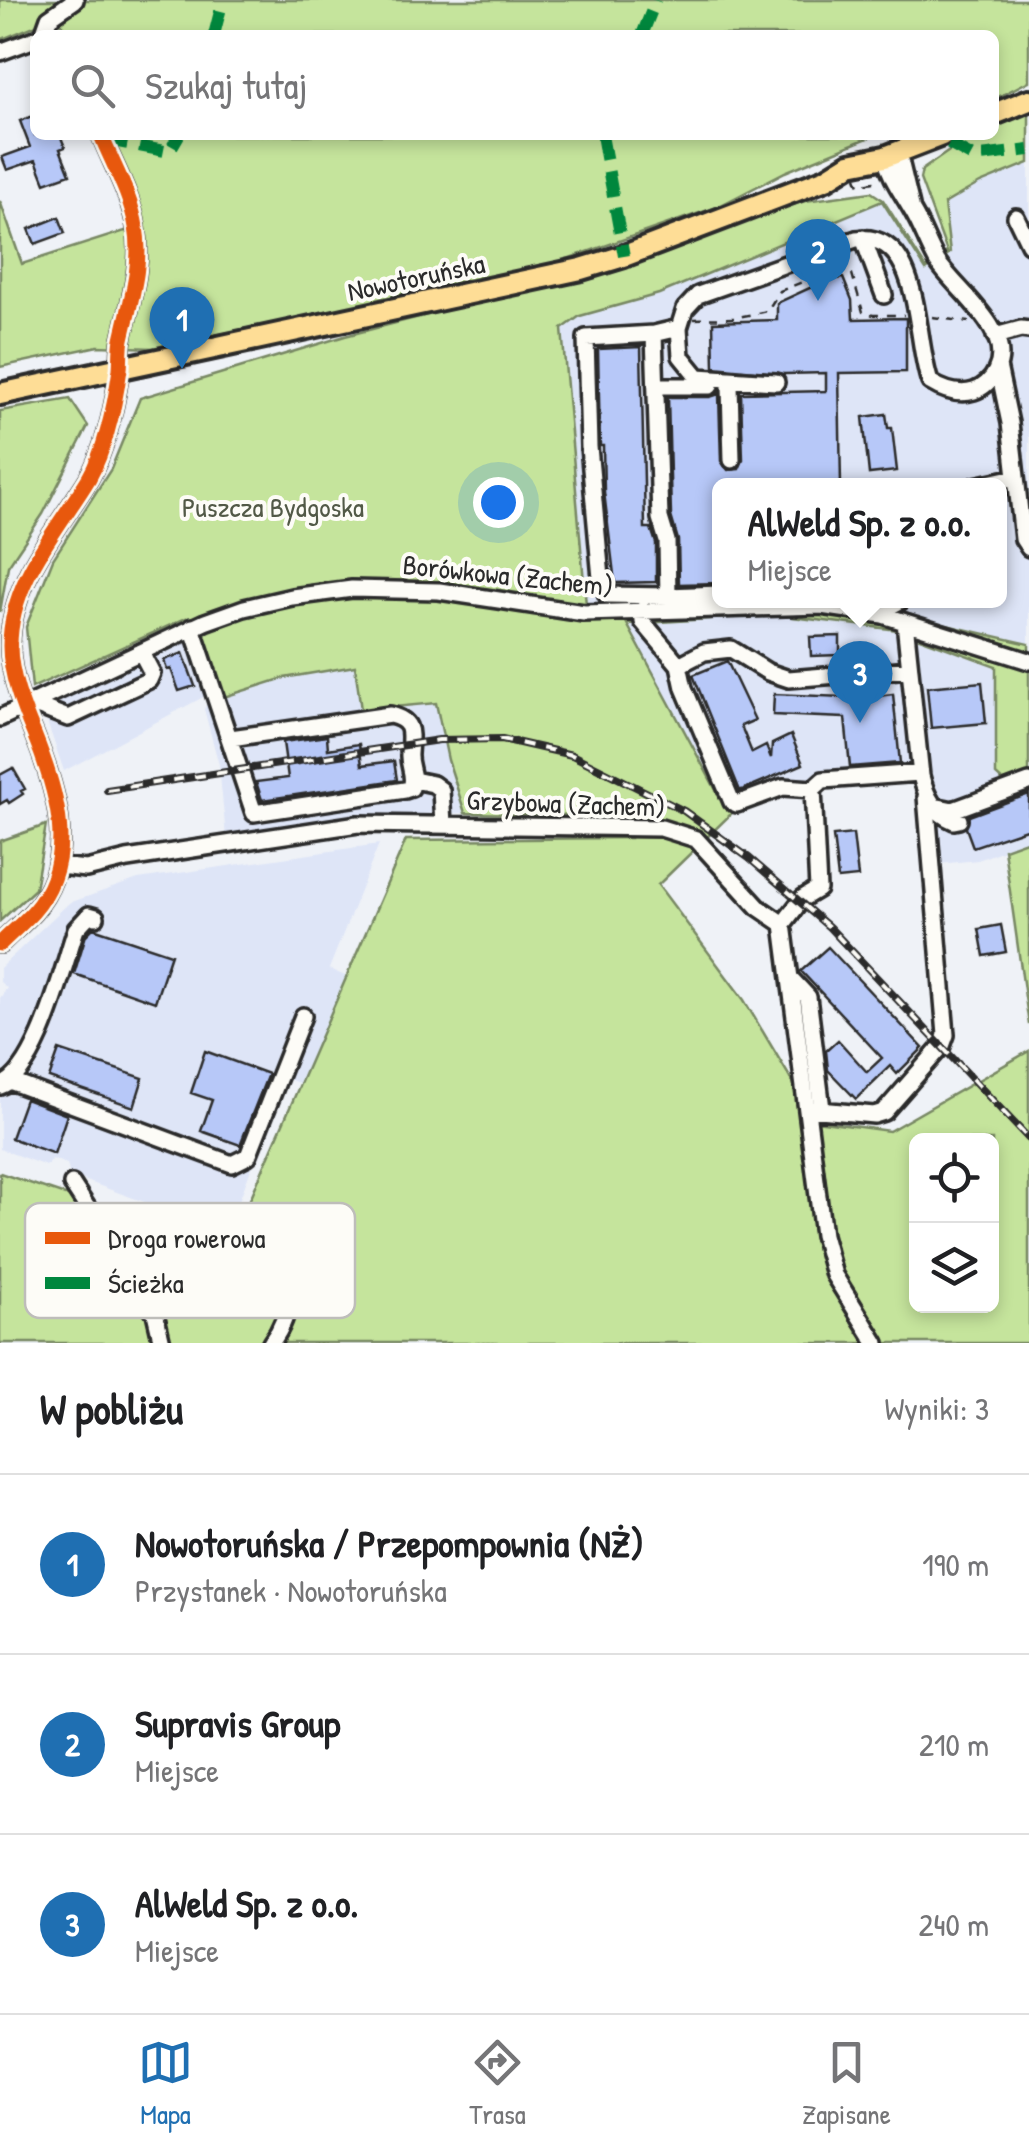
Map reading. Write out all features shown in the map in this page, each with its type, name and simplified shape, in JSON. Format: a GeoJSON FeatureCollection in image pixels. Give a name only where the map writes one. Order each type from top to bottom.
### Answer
{"type":"FeatureCollection","features":[{"type":"Feature","properties":{"kind":"main road"},"geometry":{"type":"LineString","coordinates":[[999,112],[1029,100]]}},
{"type":"Feature","properties":{"kind":"main road","name":"Nowotoruńska"},"geometry":{"type":"LineString","coordinates":[[0,394],[582,269],[832,176],[855,177],[884,157],[929,140]]}},
{"type":"Feature","properties":{"kind":"street"},"geometry":{"type":"LineString","coordinates":[[45,30],[49,18],[74,0]]}},
{"type":"Feature","properties":{"kind":"street"},"geometry":{"type":"LineString","coordinates":[[0,52],[30,41]]}},
{"type":"Feature","properties":{"kind":"street"},"geometry":{"type":"LineString","coordinates":[[0,944],[34,911],[58,866],[60,818],[52,779],[10,650],[13,610],[27,577],[92,473],[109,424],[121,342],[136,279],[138,232],[129,198],[103,140]]}},
{"type":"Feature","properties":{"kind":"street"},"geometry":{"type":"LineString","coordinates":[[712,594],[615,596],[603,590],[586,394],[586,338],[654,334],[680,323],[698,295],[875,237],[895,249],[918,316],[930,382],[944,390],[976,391],[987,383],[1000,359],[992,330],[938,263],[884,157]]}},
{"type":"Feature","properties":{"kind":"street"},"geometry":{"type":"LineString","coordinates":[[1016,217],[1029,244]]}},
{"type":"Feature","properties":{"kind":"street"},"geometry":{"type":"LineString","coordinates":[[863,238],[884,295]]}},
{"type":"Feature","properties":{"kind":"street"},"geometry":{"type":"LineString","coordinates":[[680,323],[681,356],[693,373],[707,379],[734,379],[737,384],[732,460]]}},
{"type":"Feature","properties":{"kind":"street"},"geometry":{"type":"LineString","coordinates":[[992,330],[1029,330]]}},
{"type":"Feature","properties":{"kind":"street"},"geometry":{"type":"LineString","coordinates":[[654,334],[660,518],[667,541],[668,596]]}},
{"type":"Feature","properties":{"kind":"street"},"geometry":{"type":"LineString","coordinates":[[998,366],[1020,468],[1023,539],[1029,548]]}},
{"type":"Feature","properties":{"kind":"street"},"geometry":{"type":"LineString","coordinates":[[656,386],[776,382]]}},
{"type":"Feature","properties":{"kind":"street"},"geometry":{"type":"LineString","coordinates":[[996,478],[1020,468]]}},
{"type":"Feature","properties":{"kind":"street","name":"Borówkowa (Zachem)"},"geometry":{"type":"LineString","coordinates":[[0,718],[192,628],[244,608],[292,597],[352,589],[439,590],[584,612],[732,608]]}},
{"type":"Feature","properties":{"kind":"street","name":"Borówkowa (Zachem)"},"geometry":{"type":"LineString","coordinates":[[832,608],[905,622],[1029,660]]}},
{"type":"Feature","properties":{"kind":"street"},"geometry":{"type":"LineString","coordinates":[[642,610],[643,622],[679,665],[684,688],[732,802],[737,804],[782,787],[813,790]]}},
{"type":"Feature","properties":{"kind":"street"},"geometry":{"type":"LineString","coordinates":[[816,1109],[874,1115],[884,1112],[942,1046],[946,1035],[930,801],[920,773],[905,622]]}},
{"type":"Feature","properties":{"kind":"street"},"geometry":{"type":"LineString","coordinates":[[192,628],[254,813],[255,840]]}},
{"type":"Feature","properties":{"kind":"street"},"geometry":{"type":"LineString","coordinates":[[679,665],[704,652],[731,648],[768,672],[789,678],[910,668]]}},
{"type":"Feature","properties":{"kind":"street"},"geometry":{"type":"LineString","coordinates":[[28,706],[68,718],[149,680],[152,672],[141,652]]}},
{"type":"Feature","properties":{"kind":"street"},"geometry":{"type":"LineString","coordinates":[[231,738],[390,716],[407,722],[411,730],[408,756],[412,788],[254,813]]}},
{"type":"Feature","properties":{"kind":"street"},"geometry":{"type":"LineString","coordinates":[[876,1343],[834,1274],[824,1235],[816,1109],[783,924],[804,898],[818,889],[813,790],[823,780],[920,773]]}},
{"type":"Feature","properties":{"kind":"street"},"geometry":{"type":"LineString","coordinates":[[414,780],[441,790],[443,824]]}},
{"type":"Feature","properties":{"kind":"street"},"geometry":{"type":"LineString","coordinates":[[930,801],[953,810],[1029,782]]}},
{"type":"Feature","properties":{"kind":"street"},"geometry":{"type":"LineString","coordinates":[[930,801],[943,817],[959,820]]}},
{"type":"Feature","properties":{"kind":"street","name":"Grzybowa (Zachem)"},"geometry":{"type":"LineString","coordinates":[[58,866],[86,869],[127,859],[358,824],[650,827],[678,831],[696,839],[758,907],[783,924]]}},
{"type":"Feature","properties":{"kind":"street"},"geometry":{"type":"LineString","coordinates":[[96,917],[89,916],[76,930],[30,1058],[6,1084],[232,1164],[248,1156],[302,1016]]}},
{"type":"Feature","properties":{"kind":"street"},"geometry":{"type":"LineString","coordinates":[[72,1184],[84,1203]]}},
{"type":"Feature","properties":{"kind":"street"},"geometry":{"type":"LineString","coordinates":[[155,1318],[162,1343]]}},
{"type":"Feature","properties":{"kind":"street"},"geometry":{"type":"LineString","coordinates":[[271,1343],[285,1318]]}},
{"type":"Feature","properties":{"kind":"path"},"geometry":{"type":"LineString","coordinates":[[680,323],[767,311],[780,291],[839,267],[852,274],[863,312],[918,316],[992,330]]}},
{"type":"Feature","properties":{"kind":"shaded area"},"geometry":{"type":"Polygon","coordinates":[[[1029,163],[1029,644],[872,608],[1007,608],[1007,478],[712,478],[712,600],[586,605],[562,329],[580,316],[659,294],[883,201],[926,270],[950,253],[944,204],[980,183],[1029,163]]]}},
{"type":"Feature","properties":{"kind":"shaded area"},"geometry":{"type":"Polygon","coordinates":[[[776,615],[898,630],[1029,674],[1029,840],[978,860],[939,864],[920,776],[801,793],[732,813],[724,805],[627,623],[776,615]]]}},
{"type":"Feature","properties":{"kind":"shaded area"},"geometry":{"type":"Polygon","coordinates":[[[189,639],[209,694],[64,771],[45,716],[59,708],[60,699],[189,639]]]}},
{"type":"Feature","properties":{"kind":"shaded area"},"geometry":{"type":"Polygon","coordinates":[[[356,666],[361,710],[436,703],[465,813],[378,815],[226,837],[219,765],[204,709],[208,702],[284,678],[356,666]]]}},
{"type":"Feature","properties":{"kind":"shaded area"},"geometry":{"type":"Polygon","coordinates":[[[379,844],[329,969],[382,992],[338,1099],[286,1078],[238,1203],[147,1203],[70,1175],[67,1164],[52,1159],[46,1166],[0,1149],[0,998],[7,988],[0,982],[0,968],[69,903],[138,879],[379,844]]]}},
{"type":"Feature","properties":{"kind":"green space"},"geometry":{"type":"Polygon","coordinates":[[[0,0],[1029,0],[1029,81],[999,96],[999,30],[65,30],[62,24],[39,24],[0,40],[0,0]]]}},
{"type":"Feature","properties":{"kind":"green space","name":"Puszcza Bydgoska"},"geometry":{"type":"Polygon","coordinates":[[[1029,108],[1029,163],[980,183],[944,204],[950,253],[926,270],[882,201],[659,294],[580,316],[562,329],[586,605],[712,600],[712,608],[872,608],[1029,644],[1029,773],[1006,784],[996,775],[996,666],[898,630],[776,615],[627,624],[724,805],[732,813],[658,885],[744,1000],[816,1121],[889,1131],[1029,1051],[1029,1343],[0,1343],[0,1173],[89,1203],[25,1203],[25,1318],[355,1318],[355,1203],[248,1203],[406,840],[630,838],[627,816],[465,813],[436,703],[361,710],[355,666],[284,678],[208,702],[186,618],[32,688],[26,627],[53,559],[111,469],[140,398],[345,336],[537,287],[805,201],[871,192],[883,200],[926,268],[947,252],[920,179],[922,170],[965,140],[999,140],[999,121],[1029,108]]]}},
{"type":"Feature","properties":{"kind":"green space"},"geometry":{"type":"Polygon","coordinates":[[[110,140],[863,140],[785,172],[717,207],[544,267],[153,348],[98,346],[0,367],[0,201],[22,264],[144,225],[110,140]]]}},
{"type":"Feature","properties":{"kind":"green space"},"geometry":{"type":"Polygon","coordinates":[[[70,399],[88,426],[43,514],[8,566],[0,612],[0,411],[70,399]]]}},
{"type":"Feature","properties":{"kind":"green space"},"geometry":{"type":"Polygon","coordinates":[[[46,825],[35,889],[0,921],[0,841],[46,825]]]}},
{"type":"Feature","properties":{"kind":"green space"},"geometry":{"type":"Polygon","coordinates":[[[1029,840],[1029,1025],[1004,849],[1029,840]]]}},
{"type":"Feature","properties":{"kind":"building"},"geometry":{"type":"Polygon","coordinates":[[[30,117],[30,140],[62,140],[65,147],[60,149],[70,174],[45,183],[36,160],[7,170],[2,157],[30,147],[20,121],[30,117]]]}},
{"type":"Feature","properties":{"kind":"building"},"geometry":{"type":"Polygon","coordinates":[[[59,217],[65,233],[35,244],[29,229],[59,217]]]}},
{"type":"Feature","properties":{"kind":"building"},"geometry":{"type":"Polygon","coordinates":[[[843,278],[852,300],[853,319],[906,318],[906,372],[839,373],[841,478],[712,478],[712,583],[679,584],[678,540],[671,516],[668,397],[719,394],[721,461],[728,470],[739,469],[743,460],[741,393],[826,391],[826,373],[784,374],[714,367],[713,322],[777,320],[777,303],[827,280],[843,278]]]}},
{"type":"Feature","properties":{"kind":"building"},"geometry":{"type":"Polygon","coordinates":[[[641,347],[645,528],[651,528],[656,543],[656,582],[615,583],[600,446],[598,349],[641,347]]]}},
{"type":"Feature","properties":{"kind":"building"},"geometry":{"type":"Polygon","coordinates":[[[886,414],[888,428],[892,428],[897,471],[869,474],[863,417],[886,414]]]}},
{"type":"Feature","properties":{"kind":"building"},"geometry":{"type":"Polygon","coordinates":[[[840,636],[840,655],[811,656],[810,637],[840,636]]]}},
{"type":"Feature","properties":{"kind":"building"},"geometry":{"type":"Polygon","coordinates":[[[183,653],[195,686],[179,691],[164,660],[183,653]]]}},
{"type":"Feature","properties":{"kind":"building"},"geometry":{"type":"Polygon","coordinates":[[[727,661],[755,720],[741,726],[752,753],[766,746],[771,758],[772,744],[791,735],[803,764],[740,791],[693,675],[727,661]]]}},
{"type":"Feature","properties":{"kind":"building"},"geometry":{"type":"Polygon","coordinates":[[[982,682],[986,723],[931,728],[927,687],[982,682]]]}},
{"type":"Feature","properties":{"kind":"building"},"geometry":{"type":"Polygon","coordinates":[[[869,684],[870,697],[893,694],[900,763],[850,767],[845,718],[773,715],[774,694],[843,697],[842,686],[869,684]]]}},
{"type":"Feature","properties":{"kind":"building"},"geometry":{"type":"Polygon","coordinates":[[[327,736],[328,749],[359,744],[362,765],[394,761],[397,780],[262,800],[256,782],[288,778],[283,742],[327,736]]]}},
{"type":"Feature","properties":{"kind":"building"},"geometry":{"type":"Polygon","coordinates":[[[13,768],[25,789],[9,803],[7,800],[0,804],[0,775],[13,768]]]}},
{"type":"Feature","properties":{"kind":"building"},"geometry":{"type":"Polygon","coordinates":[[[1029,794],[1029,828],[973,847],[966,828],[969,816],[1029,794]]]}},
{"type":"Feature","properties":{"kind":"building"},"geometry":{"type":"Polygon","coordinates":[[[853,834],[858,877],[838,879],[833,836],[853,834]]]}},
{"type":"Feature","properties":{"kind":"building"},"geometry":{"type":"Polygon","coordinates":[[[1001,925],[1006,952],[984,956],[979,929],[1001,925]]]}},
{"type":"Feature","properties":{"kind":"building"},"geometry":{"type":"Polygon","coordinates":[[[93,928],[171,954],[155,1002],[74,974],[86,935],[93,928]]]}},
{"type":"Feature","properties":{"kind":"building"},"geometry":{"type":"Polygon","coordinates":[[[828,947],[923,1048],[897,1074],[890,1066],[856,1099],[828,1070],[826,1051],[838,1040],[867,1072],[882,1058],[801,971],[828,947]]]}},
{"type":"Feature","properties":{"kind":"building"},"geometry":{"type":"Polygon","coordinates":[[[59,1050],[143,1078],[134,1107],[49,1078],[59,1050]]]}},
{"type":"Feature","properties":{"kind":"building"},"geometry":{"type":"Polygon","coordinates":[[[205,1051],[268,1074],[240,1145],[201,1131],[212,1100],[191,1093],[205,1051]]]}},
{"type":"Feature","properties":{"kind":"building"},"geometry":{"type":"Polygon","coordinates":[[[25,1099],[67,1115],[54,1154],[11,1138],[25,1099]]]}},
{"type":"Feature","properties":{"kind":"railway"},"geometry":{"type":"LineString","coordinates":[[107,790],[439,740],[502,739],[572,755],[684,811],[749,858],[829,927],[1029,1139]]}},
{"type":"Feature","properties":{"kind":"marked path"},"geometry":{"type":"LineString","coordinates":[[215,30],[223,0]]}},
{"type":"Feature","properties":{"kind":"marked path"},"geometry":{"type":"LineString","coordinates":[[644,30],[656,0]]}},
{"type":"Feature","properties":{"kind":"marked path"},"geometry":{"type":"LineString","coordinates":[[108,140],[169,152],[176,140]]}},
{"type":"Feature","properties":{"kind":"marked path"},"geometry":{"type":"LineString","coordinates":[[603,140],[624,256]]}},
{"type":"Feature","properties":{"kind":"marked path"},"geometry":{"type":"LineString","coordinates":[[949,144],[973,157],[1029,150]]}},
{"type":"Feature","properties":{"kind":"cycle path"},"geometry":{"type":"LineString","coordinates":[[0,944],[33,912],[47,892],[60,848],[50,779],[12,668],[12,622],[27,578],[101,452],[116,396],[122,339],[137,269],[134,215],[103,140]]}},
{"type":"Feature","properties":{"kind":"place","name":"Supravis Group"},"geometry":{"type":"Point","coordinates":[818,301]}},
{"type":"Feature","properties":{"kind":"place","name":"Nowotoruńska / Przepompownia (NŻ)"},"geometry":{"type":"Point","coordinates":[182,369]}},
{"type":"Feature","properties":{"kind":"place","name":"AlWeld Sp. z o.o."},"geometry":{"type":"Point","coordinates":[860,723]}}]}
